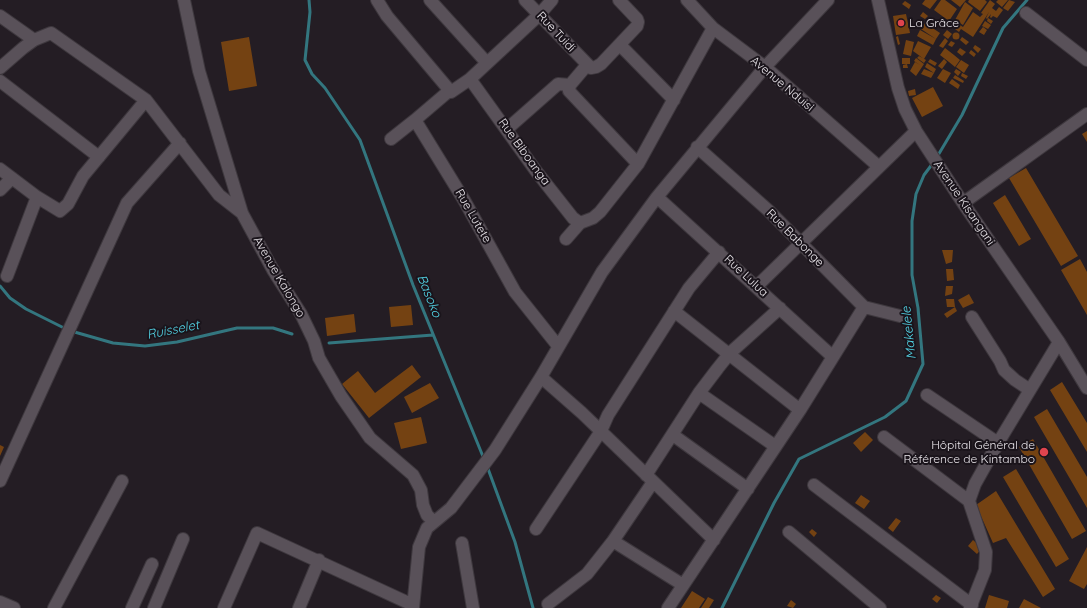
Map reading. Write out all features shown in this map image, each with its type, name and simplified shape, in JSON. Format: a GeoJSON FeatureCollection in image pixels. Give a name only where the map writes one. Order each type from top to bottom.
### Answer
{"type":"FeatureCollection","features":[{"type":"Feature","properties":{"kind":"street","name":"Avenue Kalongo"},"geometry":{"type":"LineString","coordinates":[[184,0],[199,71],[242,213],[273,270],[301,314],[314,341],[319,358],[341,396],[370,438],[413,475],[421,490],[423,505],[427,515],[434,522]]}},
{"type":"Feature","properties":{"kind":"street"},"geometry":{"type":"LineString","coordinates":[[377,0],[387,16],[450,91]]}},
{"type":"Feature","properties":{"kind":"street"},"geometry":{"type":"LineString","coordinates":[[430,0],[486,63]]}},
{"type":"Feature","properties":{"kind":"street","name":"Rue Tuidi"},"geometry":{"type":"LineString","coordinates":[[525,0],[586,65]]}},
{"type":"Feature","properties":{"kind":"street"},"geometry":{"type":"LineString","coordinates":[[391,138],[450,91],[470,79],[539,15],[552,0]]}},
{"type":"Feature","properties":{"kind":"street"},"geometry":{"type":"LineString","coordinates":[[619,0],[638,22],[637,26],[620,45],[596,67],[591,68],[586,65],[570,85],[569,91],[638,164]]}},
{"type":"Feature","properties":{"kind":"street","name":"Avenue Nduisi"},"geometry":{"type":"LineString","coordinates":[[687,0],[713,28],[765,67],[878,166]]}},
{"type":"Feature","properties":{"kind":"street"},"geometry":{"type":"LineString","coordinates":[[224,608],[257,533],[319,560],[413,606],[419,547],[427,528],[451,508],[495,450],[541,377],[602,272],[657,197],[697,147],[765,67],[828,0]]}},
{"type":"Feature","properties":{"kind":"street","name":"Avenue Kisangani"},"geometry":{"type":"LineString","coordinates":[[878,0],[898,88],[905,109],[916,131],[946,178],[1058,342],[1087,388]]}},
{"type":"Feature","properties":{"kind":"street"},"geometry":{"type":"LineString","coordinates":[[1026,13],[1087,60]]}},
{"type":"Feature","properties":{"kind":"street"},"geometry":{"type":"LineString","coordinates":[[0,16],[34,40]]}},
{"type":"Feature","properties":{"kind":"street"},"geometry":{"type":"LineString","coordinates":[[566,239],[580,223],[593,218],[600,212],[638,164],[713,28]]}},
{"type":"Feature","properties":{"kind":"street"},"geometry":{"type":"LineString","coordinates":[[0,68],[34,40],[51,33],[146,100],[219,195],[242,213]]}},
{"type":"Feature","properties":{"kind":"street"},"geometry":{"type":"LineString","coordinates":[[620,45],[674,100]]}},
{"type":"Feature","properties":{"kind":"street","name":"Rue Biboanga"},"geometry":{"type":"LineString","coordinates":[[470,79],[541,177],[573,218],[580,223]]}},
{"type":"Feature","properties":{"kind":"street"},"geometry":{"type":"LineString","coordinates":[[0,81],[99,157]]}},
{"type":"Feature","properties":{"kind":"street"},"geometry":{"type":"LineString","coordinates":[[507,129],[558,84],[570,85]]}},
{"type":"Feature","properties":{"kind":"street"},"geometry":{"type":"LineString","coordinates":[[0,168],[38,197],[60,211],[64,209],[83,176],[146,100]]}},
{"type":"Feature","properties":{"kind":"street"},"geometry":{"type":"LineString","coordinates":[[963,203],[1087,114]]}},
{"type":"Feature","properties":{"kind":"street","name":"Rue Lutete"},"geometry":{"type":"LineString","coordinates":[[415,120],[464,200],[515,292],[558,346]]}},
{"type":"Feature","properties":{"kind":"street"},"geometry":{"type":"LineString","coordinates":[[757,286],[799,243],[916,131]]}},
{"type":"Feature","properties":{"kind":"street"},"geometry":{"type":"LineString","coordinates":[[0,481],[127,203],[180,143]]}},
{"type":"Feature","properties":{"kind":"street","name":"Rue Babonge"},"geometry":{"type":"LineString","coordinates":[[697,147],[769,211],[864,307]]}},
{"type":"Feature","properties":{"kind":"street"},"geometry":{"type":"LineString","coordinates":[[0,190],[12,178]]}},
{"type":"Feature","properties":{"kind":"street"},"geometry":{"type":"LineString","coordinates":[[7,276],[38,197]]}},
{"type":"Feature","properties":{"kind":"street","name":"Rue Lulua"},"geometry":{"type":"LineString","coordinates":[[657,197],[757,286],[833,357]]}},
{"type":"Feature","properties":{"kind":"street"},"geometry":{"type":"LineString","coordinates":[[536,529],[601,431],[608,415],[694,280],[719,252]]}},
{"type":"Feature","properties":{"kind":"street"},"geometry":{"type":"LineString","coordinates":[[668,608],[800,410],[864,307],[900,316]]}},
{"type":"Feature","properties":{"kind":"street"},"geometry":{"type":"LineString","coordinates":[[548,604],[587,574],[613,541],[673,435],[699,393],[730,354],[780,308]]}},
{"type":"Feature","properties":{"kind":"street"},"geometry":{"type":"LineString","coordinates":[[674,311],[800,410]]}},
{"type":"Feature","properties":{"kind":"street"},"geometry":{"type":"LineString","coordinates":[[972,317],[1000,361],[1004,370],[1015,380],[1030,390]]}},
{"type":"Feature","properties":{"kind":"street"},"geometry":{"type":"LineString","coordinates":[[969,501],[975,484],[1058,342]]}},
{"type":"Feature","properties":{"kind":"street"},"geometry":{"type":"LineString","coordinates":[[541,377],[601,431],[714,540]]}},
{"type":"Feature","properties":{"kind":"street"},"geometry":{"type":"LineString","coordinates":[[699,393],[775,446]]}},
{"type":"Feature","properties":{"kind":"street"},"geometry":{"type":"LineString","coordinates":[[927,395],[998,443]]}},
{"type":"Feature","properties":{"kind":"street"},"geometry":{"type":"LineString","coordinates":[[673,435],[748,488]]}},
{"type":"Feature","properties":{"kind":"street"},"geometry":{"type":"LineString","coordinates":[[814,485],[971,606],[985,570],[986,552],[969,501],[884,437]]}},
{"type":"Feature","properties":{"kind":"street"},"geometry":{"type":"LineString","coordinates":[[54,608],[122,481]]}},
{"type":"Feature","properties":{"kind":"street"},"geometry":{"type":"LineString","coordinates":[[789,532],[880,608]]}},
{"type":"Feature","properties":{"kind":"street"},"geometry":{"type":"LineString","coordinates":[[154,608],[183,539]]}},
{"type":"Feature","properties":{"kind":"street"},"geometry":{"type":"LineString","coordinates":[[613,541],[683,585]]}},
{"type":"Feature","properties":{"kind":"street"},"geometry":{"type":"LineString","coordinates":[[462,543],[473,608]]}},
{"type":"Feature","properties":{"kind":"street"},"geometry":{"type":"LineString","coordinates":[[299,608],[319,560]]}},
{"type":"Feature","properties":{"kind":"street"},"geometry":{"type":"LineString","coordinates":[[132,608],[152,564]]}},
{"type":"Feature","properties":{"kind":"street"},"geometry":{"type":"LineString","coordinates":[[0,602],[14,608]]}},
{"type":"Feature","properties":{"kind":"building"},"geometry":{"type":"Polygon","coordinates":[[[925,0],[937,0],[930,9],[922,4],[925,0]]]}},
{"type":"Feature","properties":{"kind":"building"},"geometry":{"type":"Polygon","coordinates":[[[941,0],[945,0],[957,9],[949,21],[934,10],[941,0]]]}},
{"type":"Feature","properties":{"kind":"building"},"geometry":{"type":"Polygon","coordinates":[[[951,0],[966,0],[960,7],[951,0]]]}},
{"type":"Feature","properties":{"kind":"building"},"geometry":{"type":"Polygon","coordinates":[[[969,0],[985,0],[987,2],[980,11],[968,2],[969,0]]]}},
{"type":"Feature","properties":{"kind":"building"},"geometry":{"type":"Polygon","coordinates":[[[990,0],[995,4],[992,8],[996,11],[999,7],[1003,10],[997,18],[993,16],[991,18],[991,14],[987,19],[986,18],[989,12],[973,37],[961,29],[959,32],[955,29],[958,24],[963,27],[973,12],[980,17],[990,0]]]}},
{"type":"Feature","properties":{"kind":"building"},"geometry":{"type":"Polygon","coordinates":[[[998,0],[1008,0],[1002,7],[996,2],[998,0]]]}},
{"type":"Feature","properties":{"kind":"building"},"geometry":{"type":"Polygon","coordinates":[[[1009,0],[1015,2],[1008,11],[1003,8],[1009,0]]]}},
{"type":"Feature","properties":{"kind":"building"},"geometry":{"type":"Polygon","coordinates":[[[905,1],[911,5],[909,9],[902,4],[905,1]]]}},
{"type":"Feature","properties":{"kind":"building"},"geometry":{"type":"Polygon","coordinates":[[[965,2],[973,8],[963,25],[955,20],[965,2]]]}},
{"type":"Feature","properties":{"kind":"building"},"geometry":{"type":"Polygon","coordinates":[[[923,12],[928,16],[925,19],[920,16],[923,12]]]}},
{"type":"Feature","properties":{"kind":"building"},"geometry":{"type":"Polygon","coordinates":[[[906,14],[910,33],[896,35],[893,16],[906,14]]]}},
{"type":"Feature","properties":{"kind":"building"},"geometry":{"type":"Polygon","coordinates":[[[931,18],[938,22],[934,28],[927,23],[931,18]]]}},
{"type":"Feature","properties":{"kind":"building"},"geometry":{"type":"Polygon","coordinates":[[[988,18],[993,21],[991,24],[987,21],[988,18]]]}},
{"type":"Feature","properties":{"kind":"building"},"geometry":{"type":"Polygon","coordinates":[[[985,21],[991,25],[988,29],[982,26],[985,21]]]}},
{"type":"Feature","properties":{"kind":"building"},"geometry":{"type":"Polygon","coordinates":[[[925,23],[940,33],[936,39],[921,29],[925,23]]]}},
{"type":"Feature","properties":{"kind":"building"},"geometry":{"type":"Polygon","coordinates":[[[940,23],[944,26],[942,29],[937,26],[940,23]]]}},
{"type":"Feature","properties":{"kind":"building"},"geometry":{"type":"Polygon","coordinates":[[[983,27],[987,30],[984,35],[979,32],[983,27]]]}},
{"type":"Feature","properties":{"kind":"building"},"geometry":{"type":"Polygon","coordinates":[[[920,30],[936,39],[933,45],[917,36],[920,30]]]}},
{"type":"Feature","properties":{"kind":"building"},"geometry":{"type":"Polygon","coordinates":[[[947,30],[952,34],[948,39],[943,35],[947,30]]]}},
{"type":"Feature","properties":{"kind":"building"},"geometry":{"type":"Polygon","coordinates":[[[956,32],[959,33],[959,39],[956,40],[953,39],[952,36],[953,33],[956,32]]]}},
{"type":"Feature","properties":{"kind":"building"},"geometry":{"type":"Polygon","coordinates":[[[898,36],[900,44],[898,45],[896,37],[898,36]]]}},
{"type":"Feature","properties":{"kind":"building"},"geometry":{"type":"Polygon","coordinates":[[[249,37],[257,86],[229,91],[221,42],[249,37]]]}},
{"type":"Feature","properties":{"kind":"building"},"geometry":{"type":"Polygon","coordinates":[[[962,37],[969,42],[966,45],[960,40],[962,37]]]}},
{"type":"Feature","properties":{"kind":"building"},"geometry":{"type":"Polygon","coordinates":[[[945,38],[948,41],[943,48],[939,46],[945,38]]]}},
{"type":"Feature","properties":{"kind":"building"},"geometry":{"type":"Polygon","coordinates":[[[906,40],[914,42],[911,56],[903,54],[906,40]]]}},
{"type":"Feature","properties":{"kind":"building"},"geometry":{"type":"Polygon","coordinates":[[[918,41],[931,47],[924,59],[913,51],[918,41]]]}},
{"type":"Feature","properties":{"kind":"building"},"geometry":{"type":"Polygon","coordinates":[[[951,41],[955,43],[952,47],[948,45],[951,41]]]}},
{"type":"Feature","properties":{"kind":"building"},"geometry":{"type":"Polygon","coordinates":[[[975,45],[981,49],[978,53],[973,48],[975,45]]]}},
{"type":"Feature","properties":{"kind":"building"},"geometry":{"type":"Polygon","coordinates":[[[945,48],[954,55],[949,62],[940,55],[945,48]]]}},
{"type":"Feature","properties":{"kind":"building"},"geometry":{"type":"Polygon","coordinates":[[[960,48],[966,52],[962,56],[957,52],[960,48]]]}},
{"type":"Feature","properties":{"kind":"building"},"geometry":{"type":"Polygon","coordinates":[[[971,50],[976,54],[974,57],[969,53],[971,50]]]}},
{"type":"Feature","properties":{"kind":"building"},"geometry":{"type":"Polygon","coordinates":[[[954,55],[960,60],[955,67],[949,62],[954,55]]]}},
{"type":"Feature","properties":{"kind":"building"},"geometry":{"type":"Polygon","coordinates":[[[919,56],[926,60],[924,63],[917,58],[919,56]]]}},
{"type":"Feature","properties":{"kind":"building"},"geometry":{"type":"Polygon","coordinates":[[[902,58],[910,58],[910,64],[902,64],[902,58]]]}},
{"type":"Feature","properties":{"kind":"building"},"geometry":{"type":"Polygon","coordinates":[[[916,58],[924,64],[916,76],[910,71],[915,62],[920,65],[914,61],[916,58]]]}},
{"type":"Feature","properties":{"kind":"building"},"geometry":{"type":"Polygon","coordinates":[[[930,59],[937,63],[935,66],[928,62],[930,59]]]}},
{"type":"Feature","properties":{"kind":"building"},"geometry":{"type":"Polygon","coordinates":[[[944,59],[947,62],[942,69],[938,66],[944,59]]]}},
{"type":"Feature","properties":{"kind":"building"},"geometry":{"type":"Polygon","coordinates":[[[961,60],[969,65],[964,73],[956,67],[961,60]]]}},
{"type":"Feature","properties":{"kind":"building"},"geometry":{"type":"Polygon","coordinates":[[[927,63],[936,69],[934,73],[925,67],[927,63]]]}},
{"type":"Feature","properties":{"kind":"building"},"geometry":{"type":"Polygon","coordinates":[[[907,64],[908,68],[903,68],[903,65],[907,64]]]}},
{"type":"Feature","properties":{"kind":"building"},"geometry":{"type":"Polygon","coordinates":[[[924,69],[934,73],[931,78],[921,74],[924,69]]]}},
{"type":"Feature","properties":{"kind":"building"},"geometry":{"type":"Polygon","coordinates":[[[943,69],[951,73],[945,83],[937,78],[943,69]]]}},
{"type":"Feature","properties":{"kind":"building"},"geometry":{"type":"Polygon","coordinates":[[[956,69],[961,72],[958,76],[954,72],[956,69]]]}},
{"type":"Feature","properties":{"kind":"building"},"geometry":{"type":"Polygon","coordinates":[[[962,73],[968,76],[966,79],[961,76],[962,73]]]}},
{"type":"Feature","properties":{"kind":"building"},"geometry":{"type":"Polygon","coordinates":[[[955,75],[964,81],[963,83],[953,78],[955,75]]]}},
{"type":"Feature","properties":{"kind":"building"},"geometry":{"type":"Polygon","coordinates":[[[952,79],[960,85],[958,89],[949,83],[952,79]]]}},
{"type":"Feature","properties":{"kind":"building"},"geometry":{"type":"Polygon","coordinates":[[[933,87],[943,106],[922,117],[912,98],[933,87]]]}},
{"type":"Feature","properties":{"kind":"building"},"geometry":{"type":"Polygon","coordinates":[[[915,89],[916,95],[909,96],[908,91],[915,89]]]}},
{"type":"Feature","properties":{"kind":"building"},"geometry":{"type":"Polygon","coordinates":[[[1087,131],[1087,142],[1082,134],[1087,131]]]}},
{"type":"Feature","properties":{"kind":"building"},"geometry":{"type":"Polygon","coordinates":[[[1026,168],[1078,256],[1061,266],[1009,178],[1026,168]]]}},
{"type":"Feature","properties":{"kind":"building"},"geometry":{"type":"Polygon","coordinates":[[[1005,195],[1031,239],[1019,246],[993,203],[1005,195]]]}},
{"type":"Feature","properties":{"kind":"building"},"geometry":{"type":"Polygon","coordinates":[[[942,250],[953,250],[952,262],[946,264],[942,250]]]}},
{"type":"Feature","properties":{"kind":"building"},"geometry":{"type":"Polygon","coordinates":[[[1080,259],[1087,272],[1087,315],[1061,270],[1080,259]]]}},
{"type":"Feature","properties":{"kind":"building"},"geometry":{"type":"Polygon","coordinates":[[[946,269],[953,269],[954,280],[947,281],[946,269]]]}},
{"type":"Feature","properties":{"kind":"building"},"geometry":{"type":"Polygon","coordinates":[[[946,286],[953,286],[952,294],[945,296],[946,286]]]}},
{"type":"Feature","properties":{"kind":"building"},"geometry":{"type":"Polygon","coordinates":[[[969,294],[974,303],[963,308],[958,300],[969,294]]]}},
{"type":"Feature","properties":{"kind":"building"},"geometry":{"type":"Polygon","coordinates":[[[946,299],[954,299],[955,307],[947,307],[946,299]]]}},
{"type":"Feature","properties":{"kind":"building"},"geometry":{"type":"Polygon","coordinates":[[[411,305],[413,325],[391,327],[389,307],[411,305]]]}},
{"type":"Feature","properties":{"kind":"building"},"geometry":{"type":"Polygon","coordinates":[[[955,307],[957,311],[947,318],[944,314],[955,307]]]}},
{"type":"Feature","properties":{"kind":"building"},"geometry":{"type":"Polygon","coordinates":[[[354,314],[356,332],[327,336],[325,318],[354,314]]]}},
{"type":"Feature","properties":{"kind":"building"},"geometry":{"type":"Polygon","coordinates":[[[412,365],[421,377],[369,418],[342,384],[358,371],[375,393],[412,365]]]}},
{"type":"Feature","properties":{"kind":"building"},"geometry":{"type":"Polygon","coordinates":[[[1062,382],[1087,423],[1087,452],[1050,390],[1062,382]]]}},
{"type":"Feature","properties":{"kind":"building"},"geometry":{"type":"Polygon","coordinates":[[[430,383],[439,398],[412,413],[404,397],[430,383]]]}},
{"type":"Feature","properties":{"kind":"building"},"geometry":{"type":"Polygon","coordinates":[[[1047,409],[1087,477],[1087,508],[1034,417],[1047,409]]]}},
{"type":"Feature","properties":{"kind":"building"},"geometry":{"type":"Polygon","coordinates":[[[421,417],[427,443],[401,449],[394,423],[421,417]]]}},
{"type":"Feature","properties":{"kind":"building"},"geometry":{"type":"Polygon","coordinates":[[[865,432],[873,440],[861,452],[853,443],[865,432]]]}},
{"type":"Feature","properties":{"kind":"building"},"geometry":{"type":"Polygon","coordinates":[[[1033,439],[1086,531],[1072,539],[1019,447],[1033,439]]]}},
{"type":"Feature","properties":{"kind":"building"},"geometry":{"type":"Polygon","coordinates":[[[0,445],[4,447],[0,456],[0,445]]]}},
{"type":"Feature","properties":{"kind":"building"},"geometry":{"type":"Polygon","coordinates":[[[1016,469],[1069,559],[1056,567],[1003,477],[1016,469]]]}},
{"type":"Feature","properties":{"kind":"building"},"geometry":{"type":"Polygon","coordinates":[[[996,491],[1055,589],[1043,597],[1006,538],[993,543],[976,505],[996,491]]]}},
{"type":"Feature","properties":{"kind":"building"},"geometry":{"type":"Polygon","coordinates":[[[861,495],[870,501],[864,509],[855,503],[861,495]]]}},
{"type":"Feature","properties":{"kind":"building"},"geometry":{"type":"Polygon","coordinates":[[[896,518],[901,521],[893,532],[888,528],[896,518]]]}},
{"type":"Feature","properties":{"kind":"building"},"geometry":{"type":"Polygon","coordinates":[[[812,529],[817,533],[814,537],[809,532],[812,529]]]}},
{"type":"Feature","properties":{"kind":"building"},"geometry":{"type":"Polygon","coordinates":[[[973,540],[982,548],[977,554],[968,546],[973,540]]]}},
{"type":"Feature","properties":{"kind":"building"},"geometry":{"type":"Polygon","coordinates":[[[1087,547],[1087,584],[1084,589],[1069,581],[1087,547]]]}},
{"type":"Feature","properties":{"kind":"building"},"geometry":{"type":"Polygon","coordinates":[[[692,591],[705,599],[699,608],[681,608],[692,591]]]}},
{"type":"Feature","properties":{"kind":"building"},"geometry":{"type":"Polygon","coordinates":[[[936,595],[941,598],[937,603],[932,599],[936,595]]]}},
{"type":"Feature","properties":{"kind":"building"},"geometry":{"type":"Polygon","coordinates":[[[989,595],[1009,601],[1007,608],[985,608],[989,595]]]}},
{"type":"Feature","properties":{"kind":"building"},"geometry":{"type":"Polygon","coordinates":[[[708,597],[714,600],[709,608],[701,608],[708,597]]]}},
{"type":"Feature","properties":{"kind":"building"},"geometry":{"type":"Polygon","coordinates":[[[1024,599],[1041,608],[1019,608],[1024,599]]]}},
{"type":"Feature","properties":{"kind":"building"},"geometry":{"type":"Polygon","coordinates":[[[791,600],[796,604],[793,608],[787,606],[791,600]]]}},
{"type":"Feature","properties":{"kind":"waterway","name":"Basoko"},"geometry":{"type":"LineString","coordinates":[[309,0],[310,12],[305,60],[312,74],[325,88],[360,140],[413,285],[484,459]]}},
{"type":"Feature","properties":{"kind":"waterway","name":"Makelele"},"geometry":{"type":"LineString","coordinates":[[937,157],[962,115],[1003,28],[1027,0]]}},
{"type":"Feature","properties":{"kind":"waterway","name":"Makelele"},"geometry":{"type":"LineString","coordinates":[[722,608],[774,503],[799,459],[885,417],[906,401],[923,364],[918,308],[912,275],[912,221],[916,194],[924,175],[933,163]]}},
{"type":"Feature","properties":{"kind":"waterway","name":"Ruisselet"},"geometry":{"type":"LineString","coordinates":[[0,286],[10,298],[26,309],[66,329]]}},
{"type":"Feature","properties":{"kind":"waterway","name":"Ruisselet"},"geometry":{"type":"LineString","coordinates":[[71,331],[113,343],[145,346],[177,342],[237,328],[273,328],[292,334]]}},
{"type":"Feature","properties":{"kind":"waterway","name":"Ruisselet"},"geometry":{"type":"LineString","coordinates":[[329,343],[433,335]]}},
{"type":"Feature","properties":{"kind":"waterway","name":"Basoko"},"geometry":{"type":"LineString","coordinates":[[487,466],[515,542],[533,608]]}},
{"type":"Feature","properties":{"kind":"place","name":"La Grâce"},"geometry":{"type":"Point","coordinates":[901,23]}},
{"type":"Feature","properties":{"kind":"place","name":"Hôpital Général de Référence de Kintambo"},"geometry":{"type":"Point","coordinates":[1044,452]}}]}
